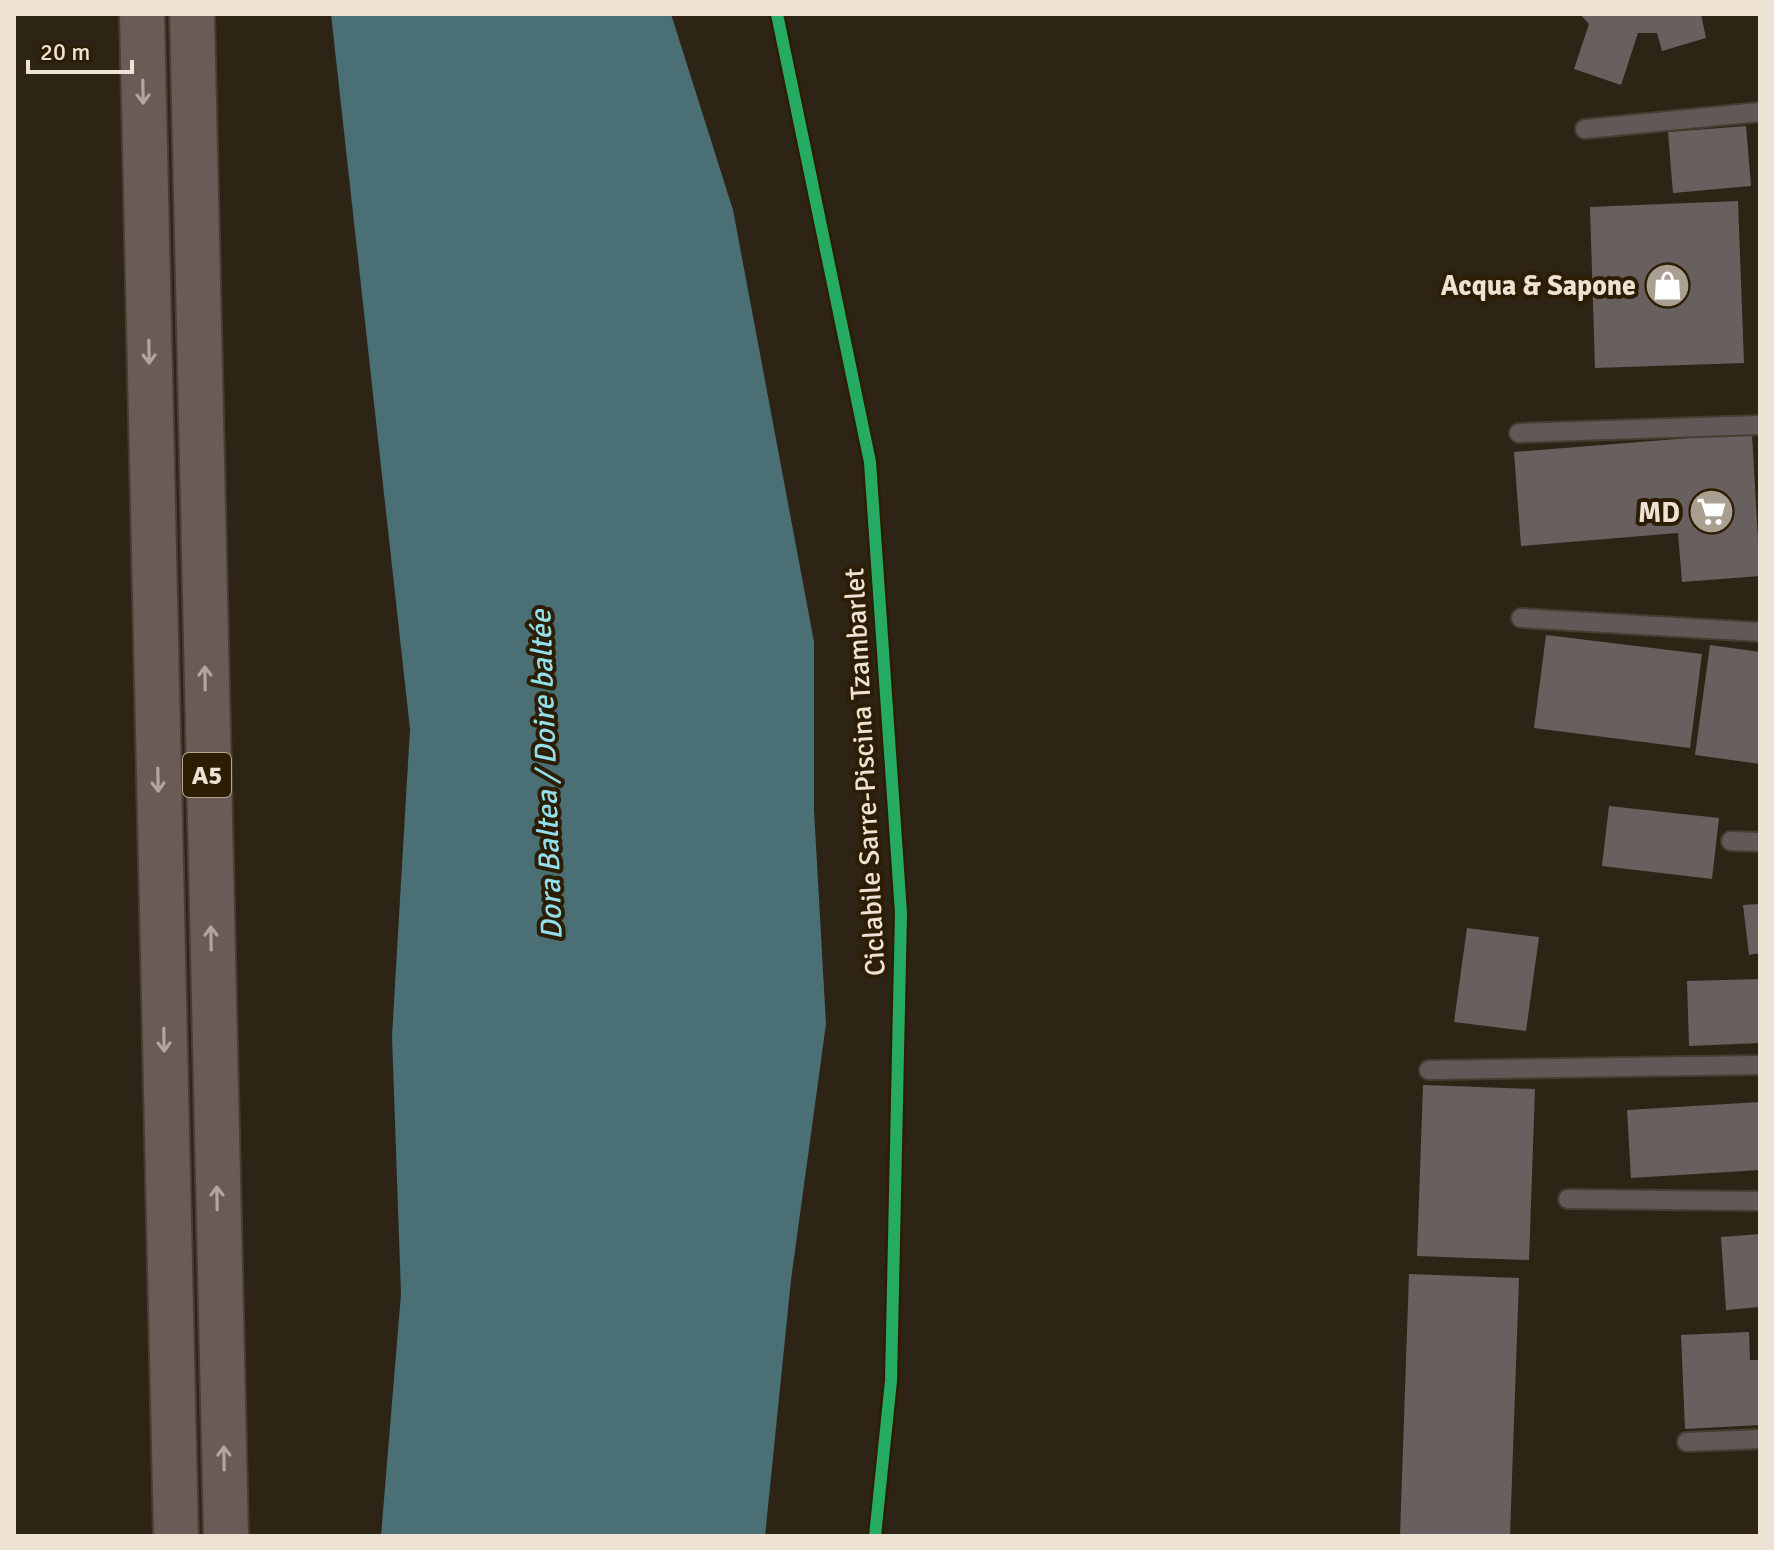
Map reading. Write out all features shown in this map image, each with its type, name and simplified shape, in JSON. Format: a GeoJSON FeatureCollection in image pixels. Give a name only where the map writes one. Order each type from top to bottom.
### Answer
{"type":"FeatureCollection","features":[{"type":"Feature","properties":{"kind":"highway","name":"A5"},"geometry":{"type":"LineString","coordinates":[[142,14],[176,1536]]}},
{"type":"Feature","properties":{"kind":"highway","name":"A5"},"geometry":{"type":"LineString","coordinates":[[192,14],[226,1536]]}},
{"type":"Feature","properties":{"kind":"lane"},"geometry":{"type":"LineString","coordinates":[[1585,129],[1760,112]]}},
{"type":"Feature","properties":{"kind":"lane"},"geometry":{"type":"LineString","coordinates":[[1519,433],[1760,425]]}},
{"type":"Feature","properties":{"kind":"lane"},"geometry":{"type":"LineString","coordinates":[[1521,618],[1760,632]]}},
{"type":"Feature","properties":{"kind":"lane"},"geometry":{"type":"LineString","coordinates":[[1731,841],[1760,842]]}},
{"type":"Feature","properties":{"kind":"lane"},"geometry":{"type":"LineString","coordinates":[[1429,1070],[1760,1065]]}},
{"type":"Feature","properties":{"kind":"lane"},"geometry":{"type":"LineString","coordinates":[[1568,1199],[1760,1201]]}},
{"type":"Feature","properties":{"kind":"lane"},"geometry":{"type":"LineString","coordinates":[[1687,1442],[1760,1439]]}},
{"type":"Feature","properties":{"kind":"water","name":"Dora Baltea / Doire baltée"},"geometry":{"type":"Polygon","coordinates":[[[331,14],[671,14],[733,210],[814,642],[814,810],[826,1024],[791,1280],[765,1536],[381,1536],[401,1294],[392,1036],[410,729],[331,14]]]}},
{"type":"Feature","properties":{"kind":"building"},"geometry":{"type":"Polygon","coordinates":[[[1580,14],[1701,14],[1706,38],[1662,51],[1657,33],[1638,33],[1621,85],[1574,69],[1589,24],[1580,14]]]}},
{"type":"Feature","properties":{"kind":"building"},"geometry":{"type":"Polygon","coordinates":[[[1746,126],[1751,186],[1673,193],[1668,132],[1746,126]]]}},
{"type":"Feature","properties":{"kind":"building","name":"Acqua & Sapone"},"geometry":{"type":"Polygon","coordinates":[[[1738,201],[1744,363],[1595,368],[1590,207],[1738,201]]]}},
{"type":"Feature","properties":{"kind":"building"},"geometry":{"type":"Polygon","coordinates":[[[1752,433],[1760,576],[1682,582],[1678,533],[1521,546],[1514,452],[1752,433]]]}},
{"type":"Feature","properties":{"kind":"building"},"geometry":{"type":"Polygon","coordinates":[[[1546,635],[1702,654],[1690,748],[1534,728],[1546,635]]]}},
{"type":"Feature","properties":{"kind":"building"},"geometry":{"type":"Polygon","coordinates":[[[1710,645],[1760,652],[1760,764],[1695,755],[1710,645]]]}},
{"type":"Feature","properties":{"kind":"building"},"geometry":{"type":"Polygon","coordinates":[[[1609,806],[1719,818],[1712,879],[1602,866],[1609,806]]]}},
{"type":"Feature","properties":{"kind":"building"},"geometry":{"type":"Polygon","coordinates":[[[1760,904],[1760,953],[1749,955],[1743,905],[1760,904]]]}},
{"type":"Feature","properties":{"kind":"building"},"geometry":{"type":"Polygon","coordinates":[[[1467,928],[1539,937],[1526,1031],[1454,1022],[1467,928]]]}},
{"type":"Feature","properties":{"kind":"building"},"geometry":{"type":"Polygon","coordinates":[[[1760,979],[1760,1043],[1689,1046],[1687,981],[1760,979]]]}},
{"type":"Feature","properties":{"kind":"building"},"geometry":{"type":"Polygon","coordinates":[[[1423,1085],[1535,1089],[1529,1260],[1417,1256],[1423,1085]]]}},
{"type":"Feature","properties":{"kind":"building"},"geometry":{"type":"Polygon","coordinates":[[[1760,1102],[1760,1170],[1631,1178],[1627,1110],[1760,1102]]]}},
{"type":"Feature","properties":{"kind":"building"},"geometry":{"type":"Polygon","coordinates":[[[1760,1234],[1760,1307],[1726,1310],[1721,1237],[1760,1234]]]}},
{"type":"Feature","properties":{"kind":"building"},"geometry":{"type":"Polygon","coordinates":[[[1409,1274],[1519,1278],[1510,1536],[1400,1536],[1409,1274]]]}},
{"type":"Feature","properties":{"kind":"building"},"geometry":{"type":"Polygon","coordinates":[[[1749,1332],[1750,1360],[1760,1360],[1760,1425],[1685,1429],[1681,1335],[1749,1332]]]}},
{"type":"Feature","properties":{"kind":"cycle path","name":"Ciclabile Sarre-Piscina Tzambarlet"},"geometry":{"type":"LineString","coordinates":[[777,14],[870,462],[901,913],[891,1381],[875,1536]]}},
{"type":"Feature","properties":{"kind":"place","name":"Acqua & Sapone"},"geometry":{"type":"Point","coordinates":[1667,285]}},
{"type":"Feature","properties":{"kind":"place","name":"MD"},"geometry":{"type":"Point","coordinates":[1711,512]}}]}
